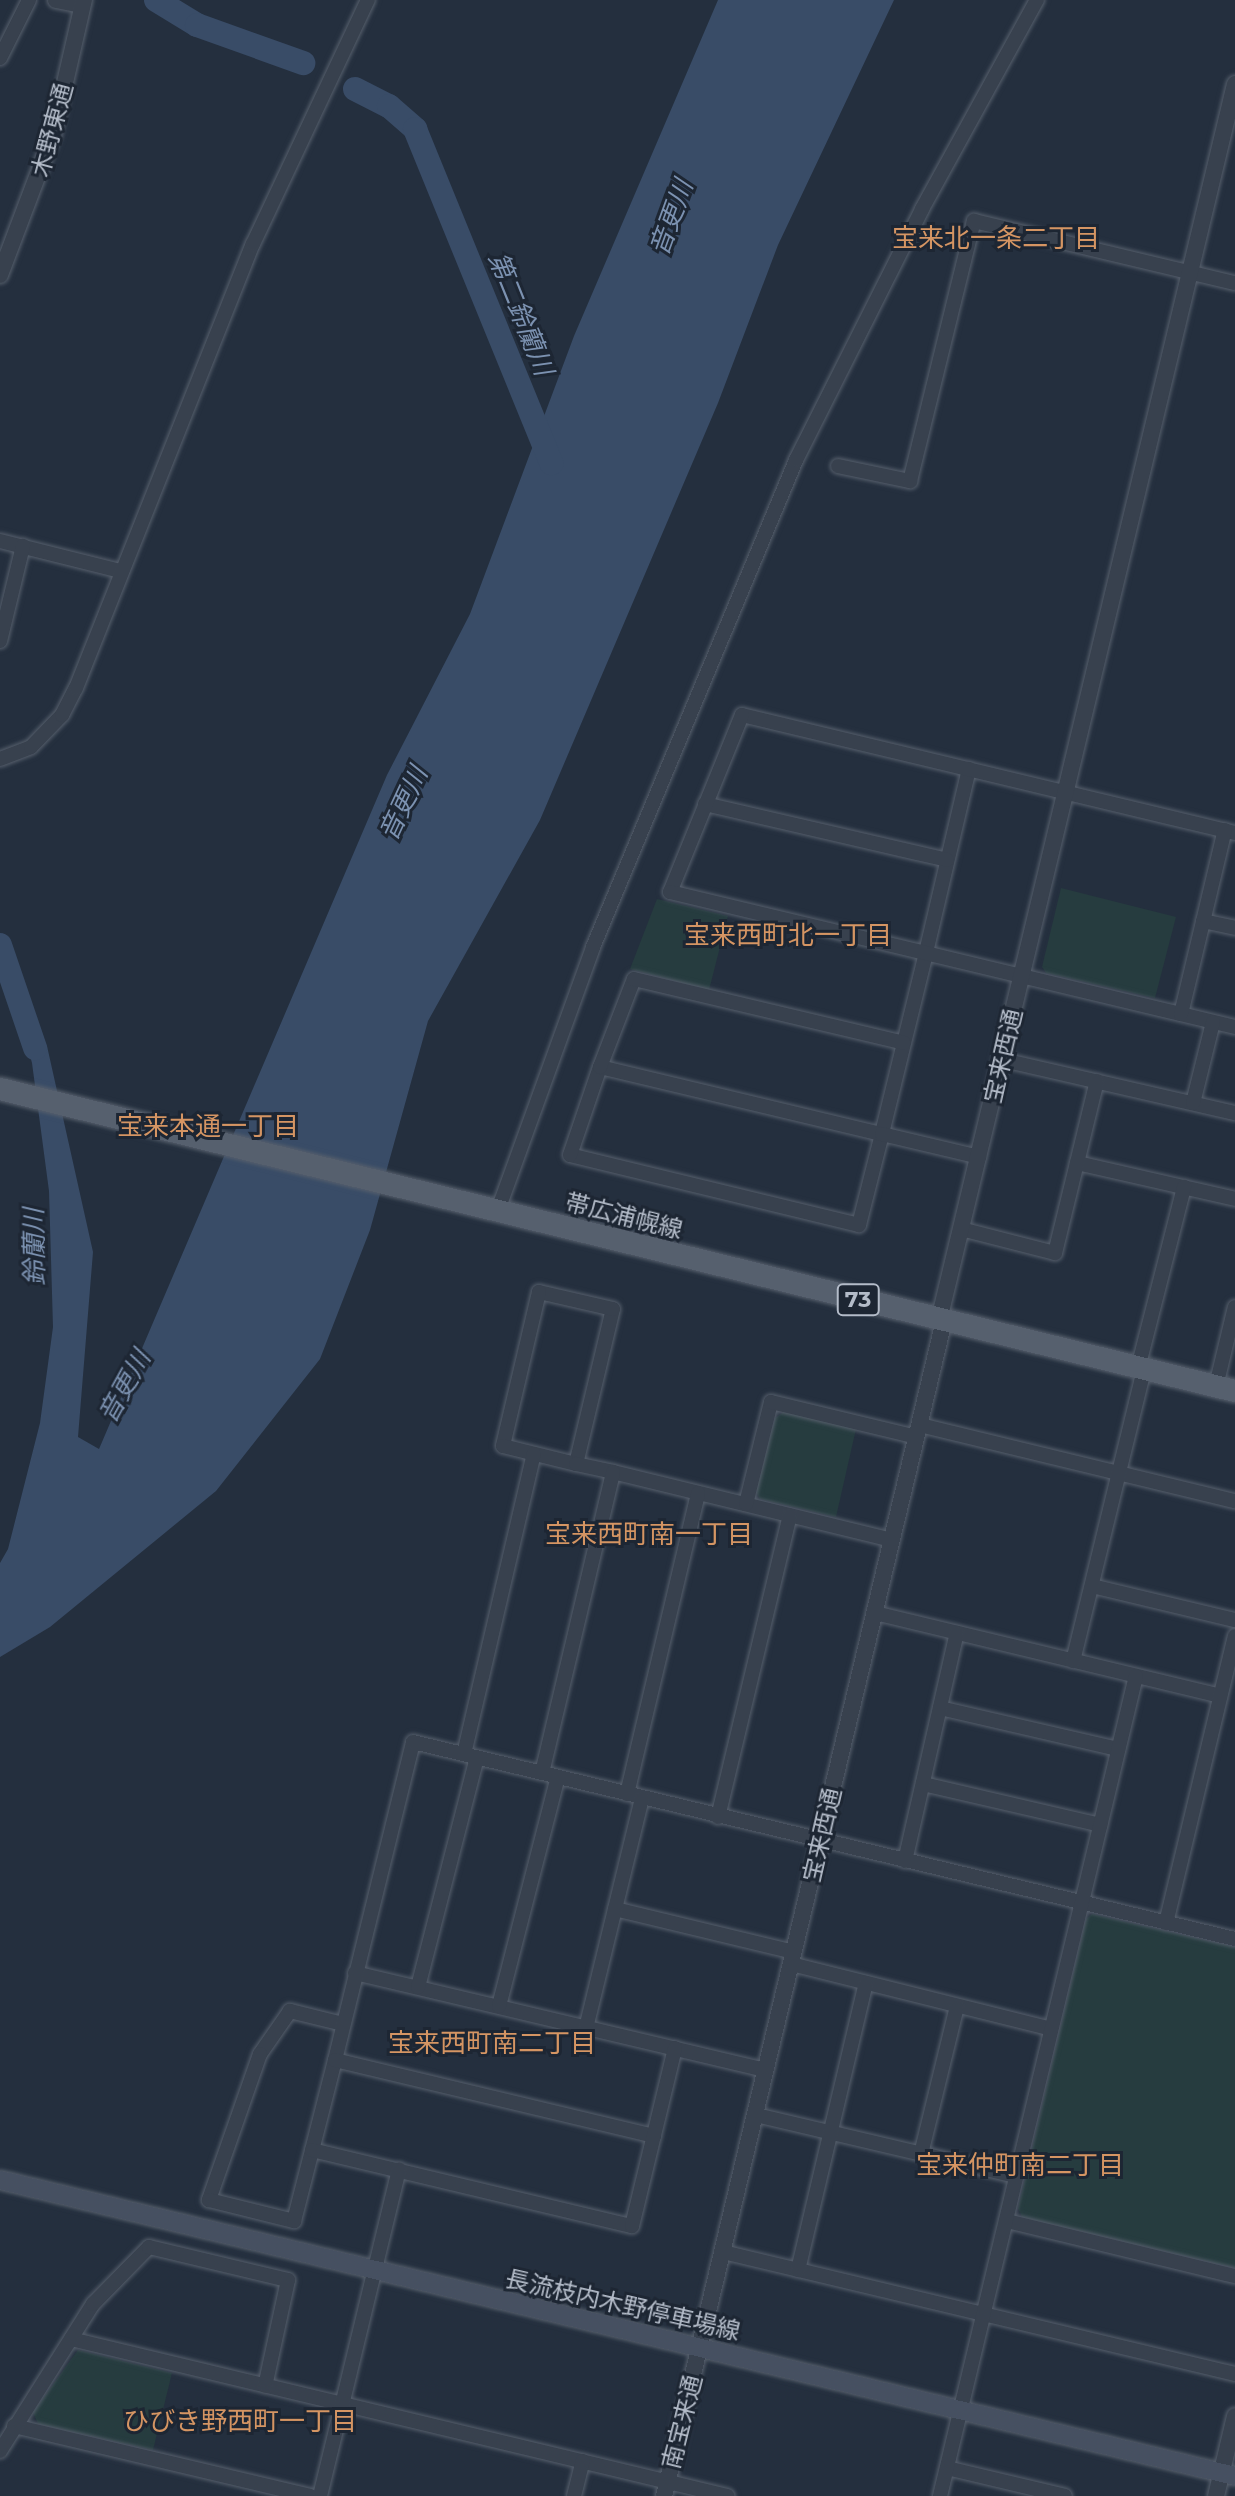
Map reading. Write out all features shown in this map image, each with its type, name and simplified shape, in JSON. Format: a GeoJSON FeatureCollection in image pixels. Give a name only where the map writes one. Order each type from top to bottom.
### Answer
{"type":"FeatureCollection","features":[{"type":"Feature","properties":{"kind":"main road","name":"帯広浦幌線"},"geometry":{"type":"LineString","coordinates":[[0,1089],[1225,1389]]}},
{"type":"Feature","properties":{"kind":"main road","name":"長流枝内木野停車場線"},"geometry":{"type":"LineString","coordinates":[[0,2180],[1228,2474]]}},
{"type":"Feature","properties":{"kind":"street"},"geometry":{"type":"LineString","coordinates":[[0,58],[29,0]]}},
{"type":"Feature","properties":{"kind":"street","name":"木野東通"},"geometry":{"type":"LineString","coordinates":[[0,275],[53,135],[83,3],[56,0]]}},
{"type":"Feature","properties":{"kind":"street"},"geometry":{"type":"LineString","coordinates":[[0,759],[31,747],[62,715],[253,244],[368,0]]}},
{"type":"Feature","properties":{"kind":"street"},"geometry":{"type":"LineString","coordinates":[[490,1207],[593,947],[796,460],[886,277],[1037,0]]}},
{"type":"Feature","properties":{"kind":"street","name":"宝来西通"},"geometry":{"type":"LineString","coordinates":[[701,2348],[918,1431],[961,1229],[1235,84]]}},
{"type":"Feature","properties":{"kind":"street"},"geometry":{"type":"LineString","coordinates":[[838,466],[910,481],[974,221],[1235,283]]}},
{"type":"Feature","properties":{"kind":"street"},"geometry":{"type":"LineString","coordinates":[[0,541],[120,571]]}},
{"type":"Feature","properties":{"kind":"street"},"geometry":{"type":"LineString","coordinates":[[0,641],[23,546]]}},
{"type":"Feature","properties":{"kind":"street"},"geometry":{"type":"LineString","coordinates":[[1181,1014],[1203,921],[1230,831],[742,715],[670,892],[1235,1027]]}},
{"type":"Feature","properties":{"kind":"street"},"geometry":{"type":"LineString","coordinates":[[904,1043],[634,979],[570,1155],[859,1225],[882,1134],[926,953],[969,769]]}},
{"type":"Feature","properties":{"kind":"street"},"geometry":{"type":"LineString","coordinates":[[705,804],[947,860]]}},
{"type":"Feature","properties":{"kind":"street"},"geometry":{"type":"LineString","coordinates":[[1203,921],[1235,928]]}},
{"type":"Feature","properties":{"kind":"street"},"geometry":{"type":"LineString","coordinates":[[1193,1103],[1213,1022]]}},
{"type":"Feature","properties":{"kind":"street"},"geometry":{"type":"LineString","coordinates":[[1003,1060],[1235,1113]]}},
{"type":"Feature","properties":{"kind":"street"},"geometry":{"type":"LineString","coordinates":[[600,1067],[979,1157]]}},
{"type":"Feature","properties":{"kind":"street"},"geometry":{"type":"LineString","coordinates":[[961,1229],[1055,1253],[1097,1081]]}},
{"type":"Feature","properties":{"kind":"street"},"geometry":{"type":"LineString","coordinates":[[1077,1163],[1235,1199]]}},
{"type":"Feature","properties":{"kind":"street"},"geometry":{"type":"LineString","coordinates":[[1073,1661],[1184,1187]]}},
{"type":"Feature","properties":{"kind":"street"},"geometry":{"type":"LineString","coordinates":[[576,1464],[613,1309],[539,1292],[503,1446],[534,1454],[576,1464],[613,1472],[746,1504],[892,1540]]}},
{"type":"Feature","properties":{"kind":"street"},"geometry":{"type":"LineString","coordinates":[[1225,1389],[1235,1307]]}},
{"type":"Feature","properties":{"kind":"street"},"geometry":{"type":"LineString","coordinates":[[746,1504],[771,1402],[1118,1472],[1235,1501]]}},
{"type":"Feature","properties":{"kind":"street"},"geometry":{"type":"LineString","coordinates":[[418,1987],[534,1454]]}},
{"type":"Feature","properties":{"kind":"street"},"geometry":{"type":"LineString","coordinates":[[542,1773],[613,1472]]}},
{"type":"Feature","properties":{"kind":"street"},"geometry":{"type":"LineString","coordinates":[[627,1794],[698,1493]]}},
{"type":"Feature","properties":{"kind":"street"},"geometry":{"type":"LineString","coordinates":[[718,1817],[790,1515]]}},
{"type":"Feature","properties":{"kind":"street"},"geometry":{"type":"LineString","coordinates":[[1092,1586],[1235,1620]]}},
{"type":"Feature","properties":{"kind":"street"},"geometry":{"type":"LineString","coordinates":[[875,1613],[1220,1696]]}},
{"type":"Feature","properties":{"kind":"street"},"geometry":{"type":"LineString","coordinates":[[905,1861],[957,1633]]}},
{"type":"Feature","properties":{"kind":"street"},"geometry":{"type":"LineString","coordinates":[[1166,1923],[1220,1696],[1231,1665],[1235,1636]]}},
{"type":"Feature","properties":{"kind":"street"},"geometry":{"type":"LineString","coordinates":[[940,2496],[1136,1676]]}},
{"type":"Feature","properties":{"kind":"street"},"geometry":{"type":"LineString","coordinates":[[940,1708],[1118,1749]]}},
{"type":"Feature","properties":{"kind":"street"},"geometry":{"type":"LineString","coordinates":[[343,2024],[290,2011],[260,2054],[209,2200],[294,2221],[335,2060],[413,1742],[1235,1939]]}},
{"type":"Feature","properties":{"kind":"street"},"geometry":{"type":"LineString","coordinates":[[499,2006],[558,1777]]}},
{"type":"Feature","properties":{"kind":"street"},"geometry":{"type":"LineString","coordinates":[[923,1784],[1100,1825]]}},
{"type":"Feature","properties":{"kind":"street"},"geometry":{"type":"LineString","coordinates":[[586,2028],[642,1798]]}},
{"type":"Feature","properties":{"kind":"street"},"geometry":{"type":"LineString","coordinates":[[615,1909],[792,1958],[866,1983],[1051,2029]]}},
{"type":"Feature","properties":{"kind":"street"},"geometry":{"type":"LineString","coordinates":[[355,1973],[766,2070]]}},
{"type":"Feature","properties":{"kind":"street"},"geometry":{"type":"LineString","coordinates":[[798,2270],[866,1983]]}},
{"type":"Feature","properties":{"kind":"street"},"geometry":{"type":"LineString","coordinates":[[921,2154],[957,2006]]}},
{"type":"Feature","properties":{"kind":"street"},"geometry":{"type":"LineString","coordinates":[[312,2150],[632,2226],[675,2048]]}},
{"type":"Feature","properties":{"kind":"street"},"geometry":{"type":"LineString","coordinates":[[335,2060],[654,2136]]}},
{"type":"Feature","properties":{"kind":"street"},"geometry":{"type":"LineString","coordinates":[[756,2115],[1016,2176]]}},
{"type":"Feature","properties":{"kind":"street"},"geometry":{"type":"LineString","coordinates":[[320,2496],[399,2169]]}},
{"type":"Feature","properties":{"kind":"street"},"geometry":{"type":"LineString","coordinates":[[1007,2221],[1235,2276]]}},
{"type":"Feature","properties":{"kind":"street"},"geometry":{"type":"LineString","coordinates":[[0,2451],[93,2304],[149,2247],[288,2280],[265,2386]]}},
{"type":"Feature","properties":{"kind":"street"},"geometry":{"type":"LineString","coordinates":[[723,2252],[1235,2374]]}},
{"type":"Feature","properties":{"kind":"street"},"geometry":{"type":"LineString","coordinates":[[71,2339],[583,2461],[666,2488],[727,2496]]}},
{"type":"Feature","properties":{"kind":"street","name":"南宝来通"},"geometry":{"type":"LineString","coordinates":[[666,2488],[701,2348]]}},
{"type":"Feature","properties":{"kind":"street"},"geometry":{"type":"LineString","coordinates":[[1216,2496],[1228,2474],[1235,2416]]}},
{"type":"Feature","properties":{"kind":"street"},"geometry":{"type":"LineString","coordinates":[[14,2426],[310,2496]]}},
{"type":"Feature","properties":{"kind":"street"},"geometry":{"type":"LineString","coordinates":[[574,2496],[583,2461]]}},
{"type":"Feature","properties":{"kind":"street"},"geometry":{"type":"LineString","coordinates":[[947,2468],[1065,2496]]}},
{"type":"Feature","properties":{"kind":"green space"},"geometry":{"type":"Polygon","coordinates":[[[1061,888],[1176,917],[1155,998],[1046,973],[1042,967],[1061,888]]]}},
{"type":"Feature","properties":{"kind":"green space"},"geometry":{"type":"Polygon","coordinates":[[[657,899],[728,916],[709,990],[630,969],[657,899]]]}},
{"type":"Feature","properties":{"kind":"green space"},"geometry":{"type":"Polygon","coordinates":[[[785,1411],[856,1429],[836,1517],[760,1499],[756,1492],[775,1418],[785,1411]]]}},
{"type":"Feature","properties":{"kind":"green space"},"geometry":{"type":"Polygon","coordinates":[[[1092,1914],[1235,1947],[1235,2268],[1022,2217],[1018,2208],[1086,1919],[1092,1914]]]}},
{"type":"Feature","properties":{"kind":"green space"},"geometry":{"type":"Polygon","coordinates":[[[78,2350],[172,2373],[153,2450],[38,2424],[33,2412],[78,2350]]]}},
{"type":"Feature","properties":{"kind":"water","name":"音更川"},"geometry":{"type":"Polygon","coordinates":[[[718,0],[894,0],[778,245],[718,403],[540,820],[428,1021],[370,1230],[320,1359],[216,1491],[50,1627],[0,1657],[0,1563],[8,1549],[40,1423],[53,1327],[49,1191],[32,1063],[21,1023],[28,1014],[47,1046],[93,1252],[78,1437],[99,1449],[387,775],[470,614],[574,336],[718,0]]]}},
{"type":"Feature","properties":{"kind":"waterway","name":"第二鈴蘭川"},"geometry":{"type":"LineString","coordinates":[[156,0],[197,25],[303,63]]}},
{"type":"Feature","properties":{"kind":"waterway","name":"第二鈴蘭川"},"geometry":{"type":"LineString","coordinates":[[355,89],[389,106],[415,129],[551,463]]}},
{"type":"Feature","properties":{"kind":"waterway","name":"鈴蘭川"},"geometry":{"type":"LineString","coordinates":[[0,945],[35,1048]]}},
{"type":"Feature","properties":{"kind":"district","name":"宝来北一条二丁目"},"geometry":{"type":"Point","coordinates":[996,239]}},
{"type":"Feature","properties":{"kind":"district","name":"宝来西町北一丁目"},"geometry":{"type":"Point","coordinates":[788,936]}},
{"type":"Feature","properties":{"kind":"district","name":"宝来本通一丁目"},"geometry":{"type":"Point","coordinates":[208,1127]}},
{"type":"Feature","properties":{"kind":"district","name":"宝来西町南一丁目"},"geometry":{"type":"Point","coordinates":[649,1535]}},
{"type":"Feature","properties":{"kind":"district","name":"宝来西町南二丁目"},"geometry":{"type":"Point","coordinates":[492,2044]}},
{"type":"Feature","properties":{"kind":"district","name":"宝来仲町南二丁目"},"geometry":{"type":"Point","coordinates":[1020,2166]}},
{"type":"Feature","properties":{"kind":"district","name":"ひびき野西町一丁目"},"geometry":{"type":"Point","coordinates":[240,2422]}}]}
